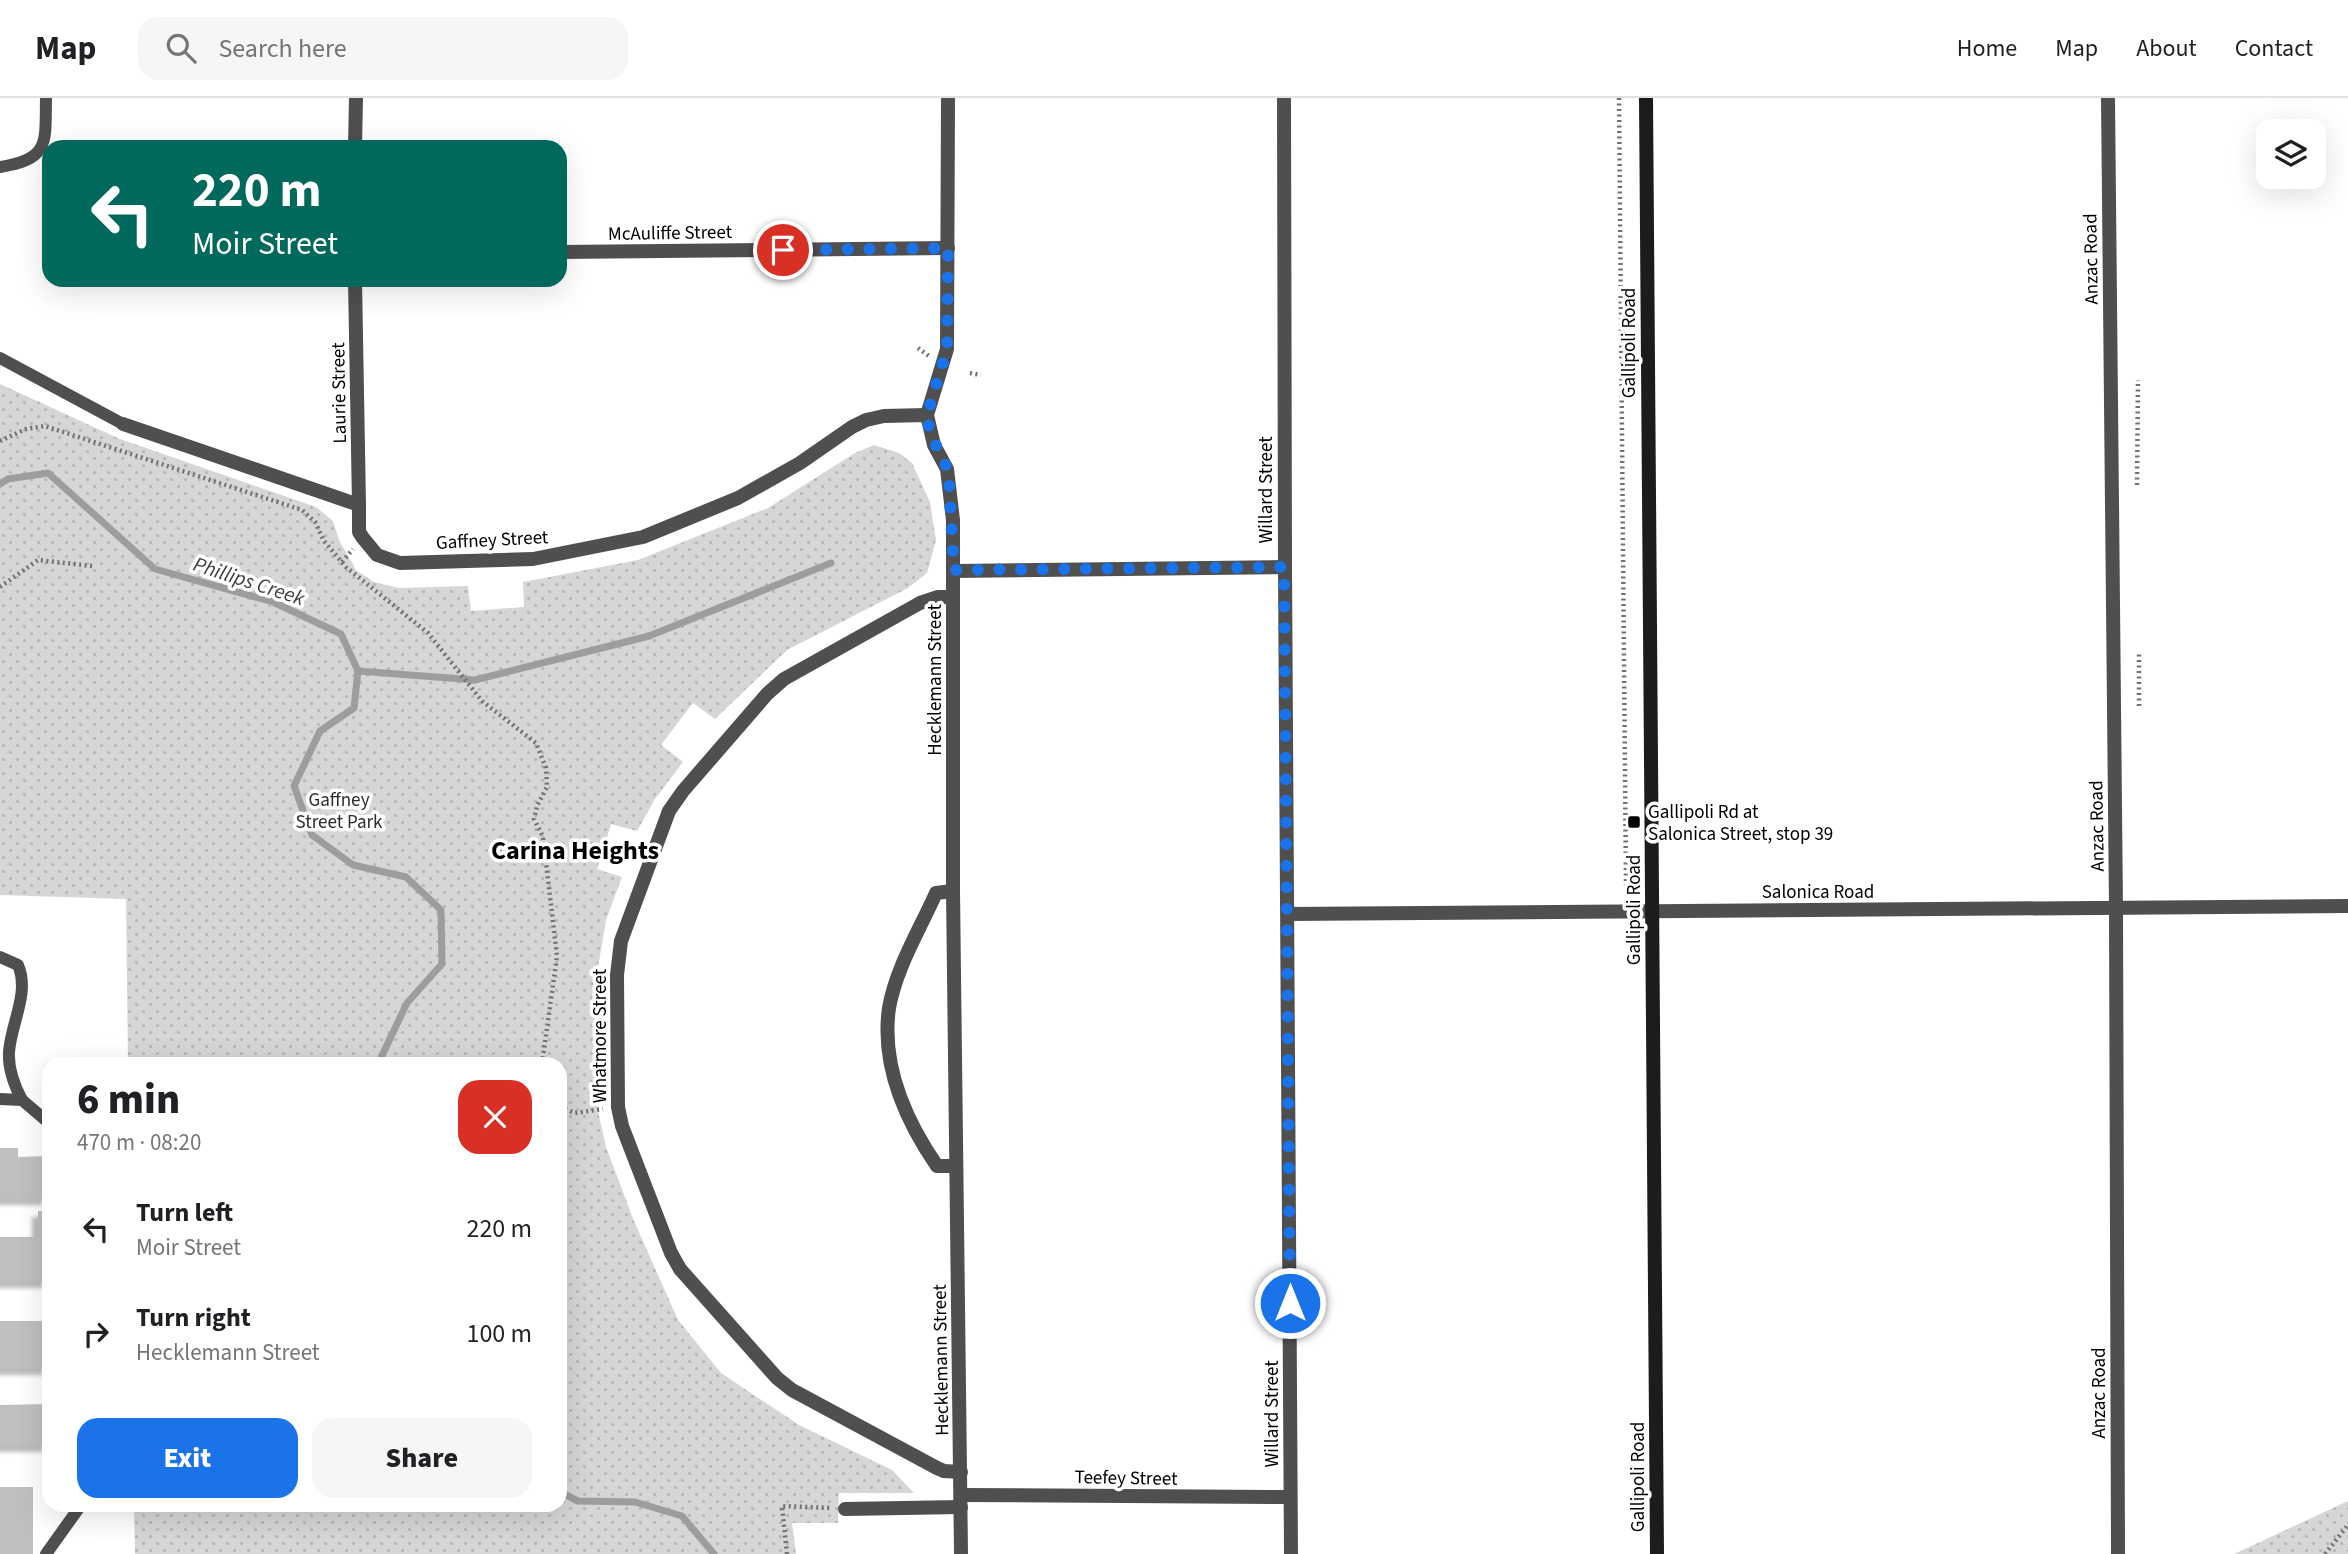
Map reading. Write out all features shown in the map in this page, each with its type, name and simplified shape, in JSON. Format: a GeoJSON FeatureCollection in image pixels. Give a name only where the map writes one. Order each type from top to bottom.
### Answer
{"type":"FeatureCollection","features":[{"type":"Feature","properties":{"kind":"street"},"geometry":{"type":"LineString","coordinates":[[355,140],[356,98]]}},
{"type":"Feature","properties":{"kind":"street"},"geometry":{"type":"LineString","coordinates":[[927,415],[947,349],[948,98]]}},
{"type":"Feature","properties":{"kind":"street","name":"Willard Street"},"geometry":{"type":"LineString","coordinates":[[1284,98],[1284,567],[1291,1554]]}},
{"type":"Feature","properties":{"kind":"street","name":"Gallipoli Road"},"geometry":{"type":"LineString","coordinates":[[1646,98],[1657,1554]]}},
{"type":"Feature","properties":{"kind":"street","name":"Anzac Road"},"geometry":{"type":"LineString","coordinates":[[2108,98],[2116,908],[2118,1554]]}},
{"type":"Feature","properties":{"kind":"street","name":"McAuliffe Street"},"geometry":{"type":"LineString","coordinates":[[567,252],[948,248]]}},
{"type":"Feature","properties":{"kind":"street","name":"Laurie Street"},"geometry":{"type":"LineString","coordinates":[[355,287],[359,505]]}},
{"type":"Feature","properties":{"kind":"street","name":"Gaffney Street"},"geometry":{"type":"LineString","coordinates":[[359,505],[359,532],[363,538],[377,555],[400,563],[533,559],[643,537],[738,498],[800,463],[859,424],[884,416],[927,415]]}},
{"type":"Feature","properties":{"kind":"street","name":"Hecklemann Street"},"geometry":{"type":"LineString","coordinates":[[927,415],[930,434],[945,462],[949,482],[954,570],[953,891],[961,1554]]}},
{"type":"Feature","properties":{"kind":"street"},"geometry":{"type":"LineString","coordinates":[[123,424],[359,505]]}},
{"type":"Feature","properties":{"kind":"street"},"geometry":{"type":"LineString","coordinates":[[954,570],[1284,567]]}},
{"type":"Feature","properties":{"kind":"street","name":"Whatmore Street"},"geometry":{"type":"LineString","coordinates":[[953,597],[938,597],[920,603],[784,679],[767,694],[683,791],[669,811],[621,941],[618,958],[618,1107],[622,1126],[671,1253],[680,1269],[777,1378],[810,1400],[937,1468],[961,1472]]}},
{"type":"Feature","properties":{"kind":"street"},"geometry":{"type":"LineString","coordinates":[[953,891],[936,893],[899,975],[889,1009],[888,1048],[898,1094],[921,1143],[937,1166],[956,1166]]}},
{"type":"Feature","properties":{"kind":"street","name":"Salonica Road"},"geometry":{"type":"LineString","coordinates":[[1288,914],[2348,906]]}},
{"type":"Feature","properties":{"kind":"street","name":"Teefey Street"},"geometry":{"type":"LineString","coordinates":[[845,1508],[961,1501],[1290,1497]]}},
{"type":"Feature","properties":{"kind":"lane"},"geometry":{"type":"LineString","coordinates":[[45,140],[46,98]]}},
{"type":"Feature","properties":{"kind":"lane"},"geometry":{"type":"LineString","coordinates":[[0,167],[16,164],[36,155],[42,146]]}},
{"type":"Feature","properties":{"kind":"lane"},"geometry":{"type":"LineString","coordinates":[[0,358],[123,424]]}},
{"type":"Feature","properties":{"kind":"lane"},"geometry":{"type":"LineString","coordinates":[[0,957],[18,965],[22,976],[6,1078],[22,1100],[42,1117]]}},
{"type":"Feature","properties":{"kind":"lane"},"geometry":{"type":"LineString","coordinates":[[0,1099],[22,1100]]}},
{"type":"Feature","properties":{"kind":"lane"},"geometry":{"type":"LineString","coordinates":[[46,1554],[76,1512]]}},
{"type":"Feature","properties":{"kind":"path"},"geometry":{"type":"LineString","coordinates":[[1619,98],[1626,885]]}},
{"type":"Feature","properties":{"kind":"path"},"geometry":{"type":"LineString","coordinates":[[918,348],[930,357]]}},
{"type":"Feature","properties":{"kind":"path"},"geometry":{"type":"LineString","coordinates":[[970,373],[981,375]]}},
{"type":"Feature","properties":{"kind":"path"},"geometry":{"type":"LineString","coordinates":[[2137,485],[2138,380]]}},
{"type":"Feature","properties":{"kind":"path"},"geometry":{"type":"LineString","coordinates":[[0,441],[26,429],[45,426],[302,510],[315,522],[324,541],[346,566],[428,633],[482,701],[536,743],[546,768],[547,787],[537,806],[534,819],[543,837],[557,956],[543,1057]]}},
{"type":"Feature","properties":{"kind":"path"},"geometry":{"type":"LineString","coordinates":[[0,587],[38,560],[92,566]]}},
{"type":"Feature","properties":{"kind":"path"},"geometry":{"type":"LineString","coordinates":[[2139,706],[2140,652]]}},
{"type":"Feature","properties":{"kind":"path"},"geometry":{"type":"LineString","coordinates":[[567,1110],[575,1113],[618,1107]]}},
{"type":"Feature","properties":{"kind":"path"},"geometry":{"type":"LineString","coordinates":[[787,1554],[782,1506],[845,1508]]}},
{"type":"Feature","properties":{"kind":"path"},"geometry":{"type":"LineString","coordinates":[[2325,1554],[2348,1525]]}},
{"type":"Feature","properties":{"kind":"green space","name":"Gaffney Street Park"},"geometry":{"type":"Polygon","coordinates":[[[0,384],[120,439],[316,507],[333,521],[339,540],[356,570],[374,582],[399,588],[468,586],[471,611],[524,607],[523,582],[638,560],[768,508],[855,453],[874,445],[899,453],[912,463],[930,502],[936,540],[927,573],[908,588],[787,650],[715,719],[693,703],[661,745],[683,762],[655,799],[637,831],[611,824],[597,869],[622,877],[606,920],[596,979],[595,1098],[606,1147],[634,1221],[678,1320],[721,1373],[799,1425],[892,1470],[914,1493],[839,1493],[838,1523],[792,1523],[796,1554],[135,1554],[134,1512],[567,1512],[567,1057],[128,1057],[126,899],[0,895],[0,384]]]}},
{"type":"Feature","properties":{"kind":"green space"},"geometry":{"type":"Polygon","coordinates":[[[2348,1501],[2348,1554],[2234,1554],[2348,1501]]]}},
{"type":"Feature","properties":{"kind":"building"},"geometry":{"type":"Polygon","coordinates":[[[0,1148],[18,1148],[18,1157],[42,1156],[42,1199],[0,1199],[0,1148]]]}},
{"type":"Feature","properties":{"kind":"building"},"geometry":{"type":"Polygon","coordinates":[[[38,1211],[42,1211],[42,1282],[0,1282],[0,1237],[38,1237],[38,1211]]]}},
{"type":"Feature","properties":{"kind":"building"},"geometry":{"type":"Polygon","coordinates":[[[0,1321],[42,1321],[42,1369],[0,1369],[0,1321]]]}},
{"type":"Feature","properties":{"kind":"building"},"geometry":{"type":"Polygon","coordinates":[[[42,1404],[42,1446],[0,1446],[0,1405],[42,1404]]]}},
{"type":"Feature","properties":{"kind":"building"},"geometry":{"type":"Polygon","coordinates":[[[0,1487],[33,1487],[33,1554],[0,1554],[0,1487]]]}},
{"type":"Feature","properties":{"kind":"waterway","name":"Phillips Creek"},"geometry":{"type":"LineString","coordinates":[[0,484],[8,479],[48,473],[155,569],[273,602],[341,634],[358,671],[354,708],[320,731],[294,786],[312,835],[353,865],[406,877],[441,910],[442,964],[407,1003],[381,1057]]}},
{"type":"Feature","properties":{"kind":"waterway"},"geometry":{"type":"LineString","coordinates":[[358,671],[475,680],[649,636],[831,563]]}},
{"type":"Feature","properties":{"kind":"waterway","name":"Phillips Creek"},"geometry":{"type":"LineString","coordinates":[[567,1496],[578,1501],[635,1502],[682,1516],[714,1554]]}},
{"type":"Feature","properties":{"kind":"place","name":"Gallipoli Rd at Salonica Street, stop 39"},"geometry":{"type":"Point","coordinates":[1634,822]}},
{"type":"Feature","properties":{"kind":"district","name":"Carina Heights"},"geometry":{"type":"Point","coordinates":[575,850]}},
{"type":"Feature","properties":{"kind":"route"},"geometry":{"type":"LineString","coordinates":[[783,250],[948,248],[947,349],[927,415],[934,445],[947,469],[953,520],[954,570],[1284,567],[1290,1303]]}}]}
